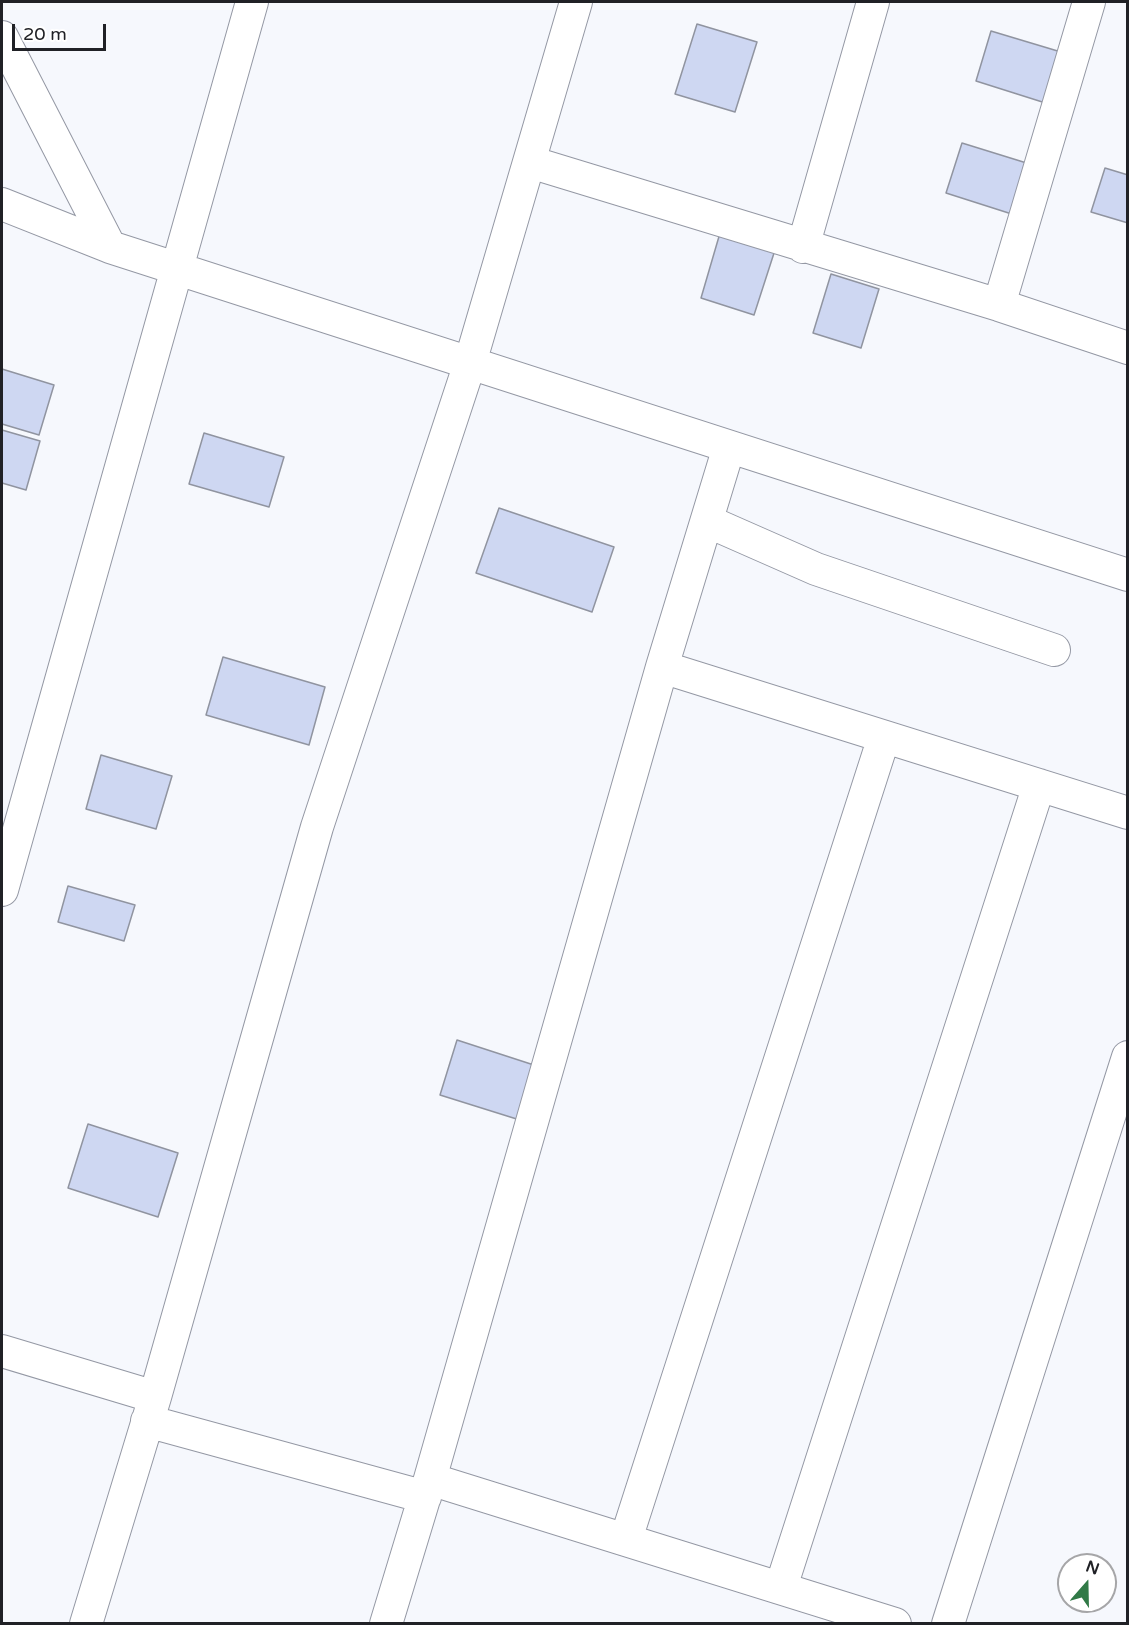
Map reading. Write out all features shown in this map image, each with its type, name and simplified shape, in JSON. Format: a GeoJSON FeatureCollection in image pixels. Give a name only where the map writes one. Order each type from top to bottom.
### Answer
{"type":"FeatureCollection","features":[{"type":"Feature","properties":{"kind":"street"},"geometry":{"type":"LineString","coordinates":[[2,890],[252,2]]}},
{"type":"Feature","properties":{"kind":"street"},"geometry":{"type":"LineString","coordinates":[[86,1623],[151,1409],[317,827],[470,363],[576,2]]}},
{"type":"Feature","properties":{"kind":"street"},"geometry":{"type":"LineString","coordinates":[[803,247],[873,2]]}},
{"type":"Feature","properties":{"kind":"street"},"geometry":{"type":"LineString","coordinates":[[999,305],[1089,2]]}},
{"type":"Feature","properties":{"kind":"street"},"geometry":{"type":"LineString","coordinates":[[2,37],[110,247]]}},
{"type":"Feature","properties":{"kind":"street"},"geometry":{"type":"LineString","coordinates":[[530,162],[999,305],[1128,348]]}},
{"type":"Feature","properties":{"kind":"street"},"geometry":{"type":"LineString","coordinates":[[2,204],[110,247],[1128,575]]}},
{"type":"Feature","properties":{"kind":"street"},"geometry":{"type":"LineString","coordinates":[[386,1623],[427,1488],[662,667],[729,447]]}},
{"type":"Feature","properties":{"kind":"street"},"geometry":{"type":"LineString","coordinates":[[707,521],[816,569],[1054,650]]}},
{"type":"Feature","properties":{"kind":"street"},"geometry":{"type":"LineString","coordinates":[[662,667],[1128,813]]}},
{"type":"Feature","properties":{"kind":"street"},"geometry":{"type":"LineString","coordinates":[[626,1539],[884,737]]}},
{"type":"Feature","properties":{"kind":"street"},"geometry":{"type":"LineString","coordinates":[[781,1587],[1039,785]]}},
{"type":"Feature","properties":{"kind":"street"},"geometry":{"type":"LineString","coordinates":[[948,1623],[1128,1056]]}},
{"type":"Feature","properties":{"kind":"street"},"geometry":{"type":"LineString","coordinates":[[2,1351],[151,1409],[427,1488],[626,1539],[895,1623]]}},
{"type":"Feature","properties":{"kind":"building"},"geometry":{"type":"Polygon","coordinates":[[[697,24],[757,42],[735,112],[675,94],[697,24]]]}},
{"type":"Feature","properties":{"kind":"building"},"geometry":{"type":"Polygon","coordinates":[[[991,31],[1071,55],[1055,106],[976,81],[991,31]]]}},
{"type":"Feature","properties":{"kind":"building"},"geometry":{"type":"Polygon","coordinates":[[[962,143],[1033,165],[1018,216],[946,193],[962,143]]]}},
{"type":"Feature","properties":{"kind":"building"},"geometry":{"type":"Polygon","coordinates":[[[1105,168],[1128,175],[1128,223],[1091,212],[1105,168]]]}},
{"type":"Feature","properties":{"kind":"building"},"geometry":{"type":"Polygon","coordinates":[[[720,233],[775,250],[754,315],[701,298],[720,233]]]}},
{"type":"Feature","properties":{"kind":"building"},"geometry":{"type":"Polygon","coordinates":[[[831,274],[879,289],[861,348],[813,333],[831,274]]]}},
{"type":"Feature","properties":{"kind":"building"},"geometry":{"type":"Polygon","coordinates":[[[2,369],[54,385],[39,435],[2,424],[2,369]]]}},
{"type":"Feature","properties":{"kind":"building"},"geometry":{"type":"Polygon","coordinates":[[[2,430],[40,441],[26,490],[2,483],[2,430]]]}},
{"type":"Feature","properties":{"kind":"building"},"geometry":{"type":"Polygon","coordinates":[[[204,433],[284,457],[269,507],[189,484],[204,433]]]}},
{"type":"Feature","properties":{"kind":"building"},"geometry":{"type":"Polygon","coordinates":[[[499,508],[614,547],[592,612],[476,573],[499,508]]]}},
{"type":"Feature","properties":{"kind":"building"},"geometry":{"type":"Polygon","coordinates":[[[223,657],[325,687],[309,745],[206,715],[223,657]]]}},
{"type":"Feature","properties":{"kind":"building"},"geometry":{"type":"Polygon","coordinates":[[[101,755],[172,776],[156,829],[86,809],[101,755]]]}},
{"type":"Feature","properties":{"kind":"building"},"geometry":{"type":"Polygon","coordinates":[[[68,886],[135,905],[124,941],[58,922],[68,886]]]}},
{"type":"Feature","properties":{"kind":"building"},"geometry":{"type":"Polygon","coordinates":[[[457,1040],[540,1067],[523,1121],[440,1095],[457,1040]]]}},
{"type":"Feature","properties":{"kind":"building"},"geometry":{"type":"Polygon","coordinates":[[[88,1124],[178,1153],[158,1217],[68,1188],[88,1124]]]}}]}
